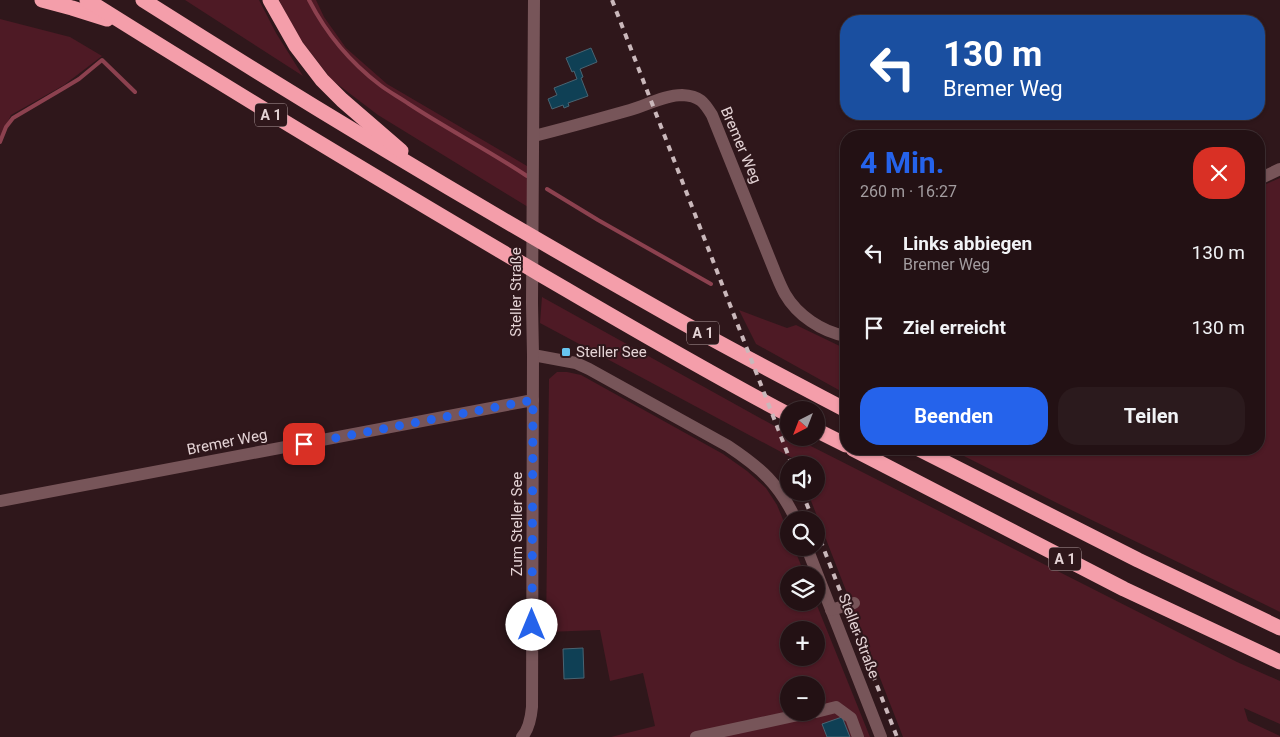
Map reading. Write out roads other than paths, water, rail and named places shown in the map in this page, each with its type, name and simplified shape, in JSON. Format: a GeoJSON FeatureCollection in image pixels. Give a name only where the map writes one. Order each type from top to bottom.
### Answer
{"type":"FeatureCollection","features":[{"type":"Feature","properties":{"kind":"highway"},"geometry":{"type":"LineString","coordinates":[[42,0],[128,26]]}},
{"type":"Feature","properties":{"kind":"highway","name":"A 1"},"geometry":{"type":"LineString","coordinates":[[88,0],[260,108],[415,201],[650,338],[780,411]]}},
{"type":"Feature","properties":{"kind":"highway","name":"A 1"},"geometry":{"type":"LineString","coordinates":[[143,0],[267,78],[527,233],[663,312],[840,407]]}},
{"type":"Feature","properties":{"kind":"highway"},"geometry":{"type":"LineString","coordinates":[[270,0],[296,46],[322,80],[342,100],[370,122],[428,175]]}},
{"type":"Feature","properties":{"kind":"highway"},"geometry":{"type":"LineString","coordinates":[[825,434],[840,442]]}},
{"type":"Feature","properties":{"kind":"highway","name":"A 1"},"geometry":{"type":"LineString","coordinates":[[865,455],[1124,589],[1280,662]]}},
{"type":"Feature","properties":{"kind":"highway","name":"A 1"},"geometry":{"type":"LineString","coordinates":[[931,455],[1138,560],[1280,628]]}},
{"type":"Feature","properties":{"kind":"street","name":"Steller Straße"},"geometry":{"type":"LineString","coordinates":[[534,0],[533,355],[576,363],[589,369],[728,446],[750,460],[768,477],[780,491],[792,511]]}},
{"type":"Feature","properties":{"kind":"street","name":"Bremer Weg"},"geometry":{"type":"LineString","coordinates":[[534,136],[681,95],[704,102],[712,115],[786,296],[802,315],[815,324],[840,335]]}},
{"type":"Feature","properties":{"kind":"street"},"geometry":{"type":"LineString","coordinates":[[1265,176],[1280,169]]}},
{"type":"Feature","properties":{"kind":"street"},"geometry":{"type":"LineString","coordinates":[[533,355],[533,400]]}},
{"type":"Feature","properties":{"kind":"street","name":"Bremer Weg"},"geometry":{"type":"LineString","coordinates":[[0,501],[533,400]]}},
{"type":"Feature","properties":{"kind":"street","name":"Zum Steller See"},"geometry":{"type":"LineString","coordinates":[[522,737],[531,718],[532,707],[533,400]]}},
{"type":"Feature","properties":{"kind":"street","name":"Steller Straße"},"geometry":{"type":"LineString","coordinates":[[810,556],[881,737]]}},
{"type":"Feature","properties":{"kind":"street"},"geometry":{"type":"LineString","coordinates":[[831,610],[854,603]]}},
{"type":"Feature","properties":{"kind":"street"},"geometry":{"type":"LineString","coordinates":[[825,710],[836,707],[851,718],[858,737]]}},
{"type":"Feature","properties":{"kind":"street"},"geometry":{"type":"LineString","coordinates":[[696,737],[780,719]]}},
{"type":"Feature","properties":{"kind":"waterway"},"geometry":{"type":"LineString","coordinates":[[309,0],[323,24],[349,57],[380,85],[527,176]]}},
{"type":"Feature","properties":{"kind":"waterway"},"geometry":{"type":"LineString","coordinates":[[0,142],[6,127],[13,118],[79,79],[102,60],[135,92]]}},
{"type":"Feature","properties":{"kind":"waterway"},"geometry":{"type":"LineString","coordinates":[[547,189],[711,284]]}},
{"type":"Feature","properties":{"kind":"railway"},"geometry":{"type":"LineString","coordinates":[[612,0],[789,456]]}},
{"type":"Feature","properties":{"kind":"railway"},"geometry":{"type":"LineString","coordinates":[[806,501],[809,511]]}},
{"type":"Feature","properties":{"kind":"railway"},"geometry":{"type":"LineString","coordinates":[[825,552],[897,737]]}},
{"type":"Feature","properties":{"kind":"place","name":"Steller See"},"geometry":{"type":"Point","coordinates":[566,352]}}]}
